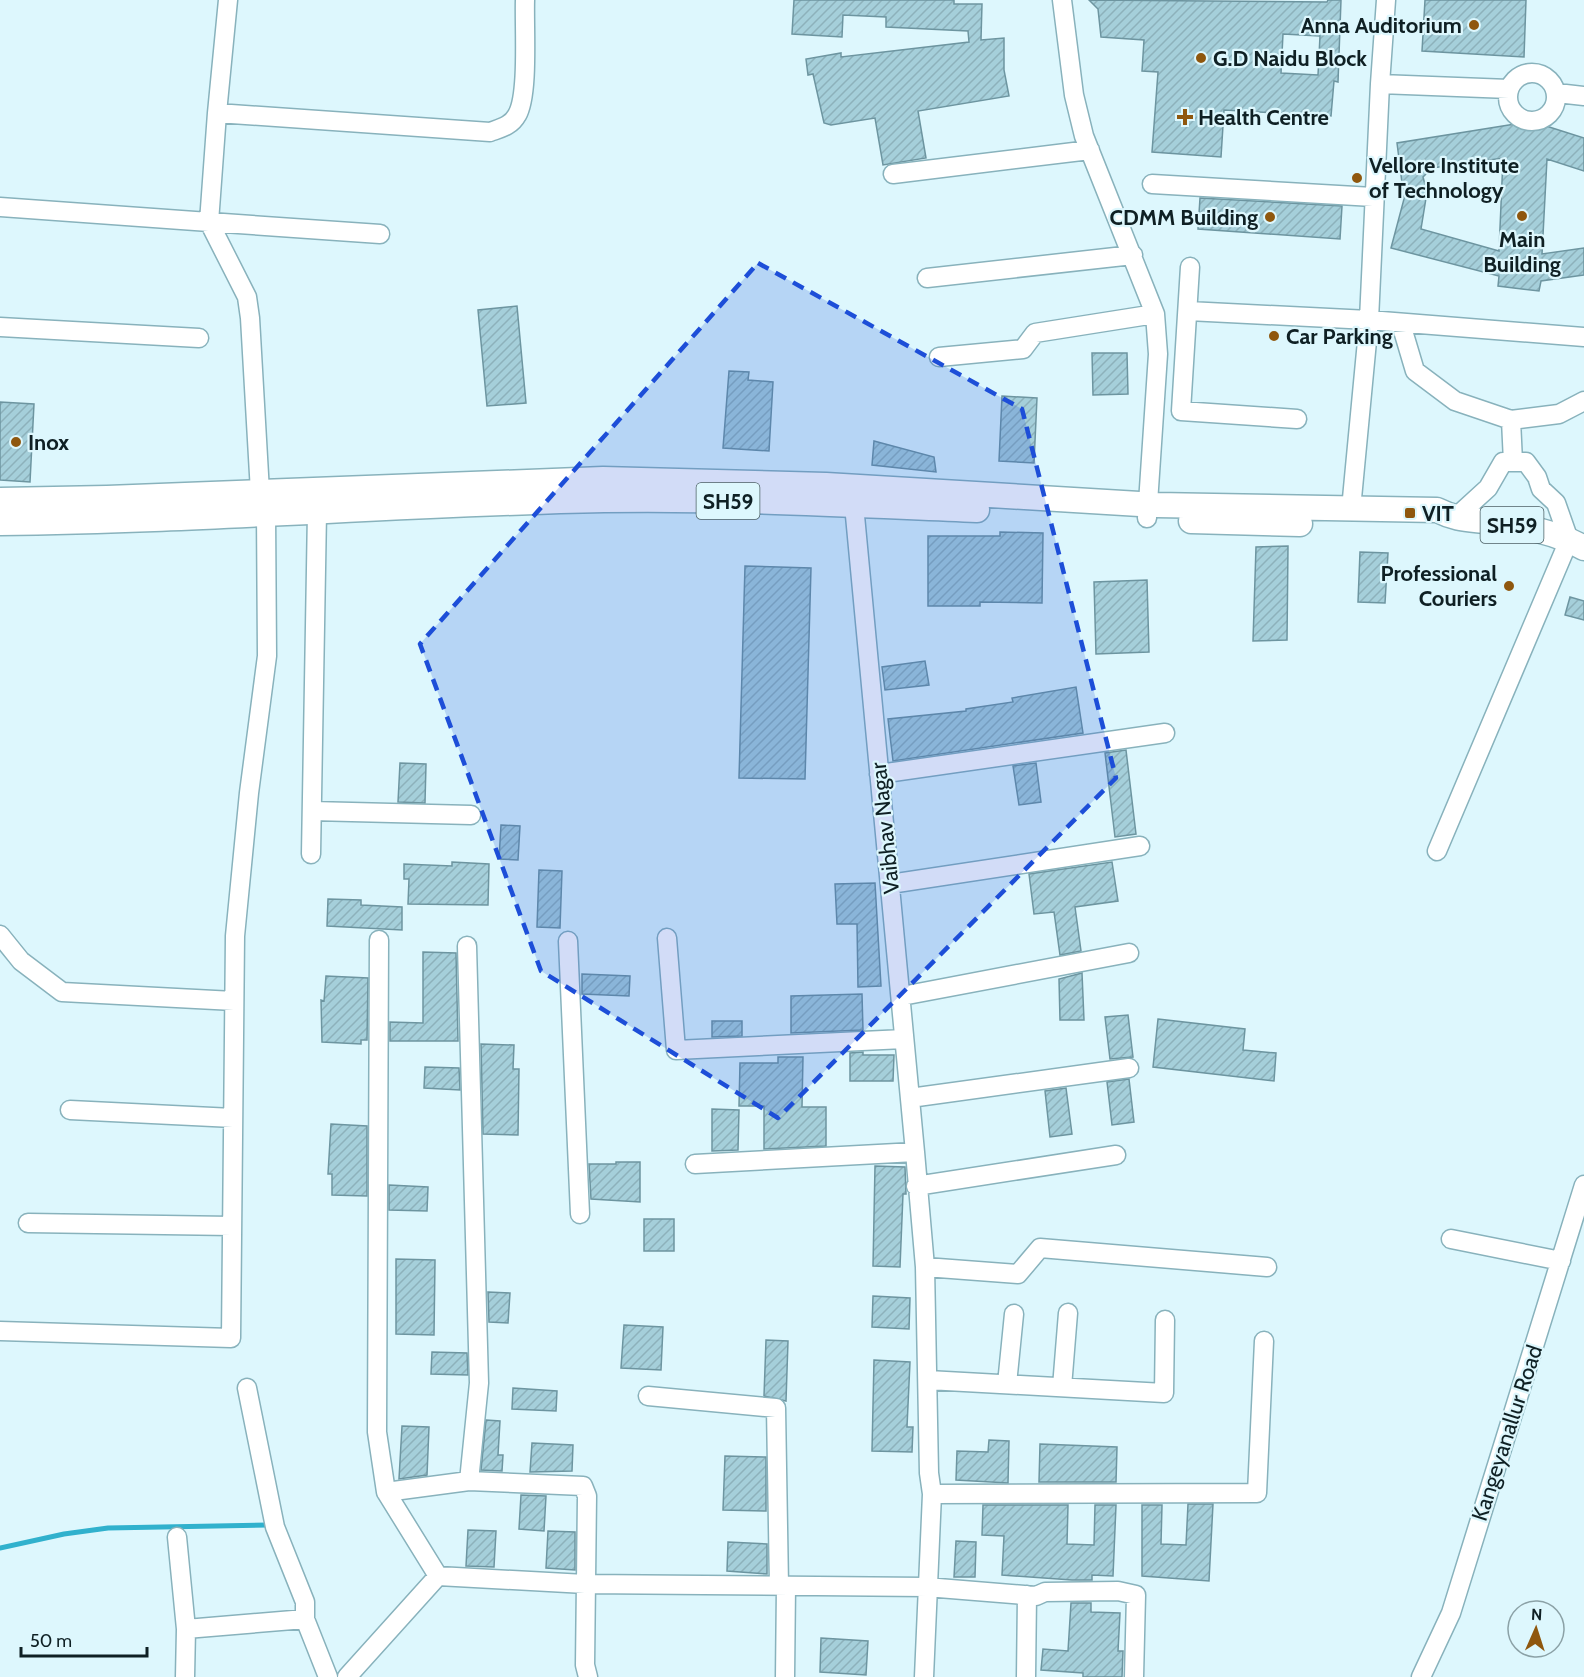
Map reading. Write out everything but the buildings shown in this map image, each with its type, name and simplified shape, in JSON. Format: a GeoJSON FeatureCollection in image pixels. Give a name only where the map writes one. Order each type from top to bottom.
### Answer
{"type":"FeatureCollection","features":[{"type":"Feature","properties":{"kind":"main road"},"geometry":{"type":"LineString","coordinates":[[0,500],[263,503],[603,479],[826,485],[1147,511],[1437,510],[1454,519]]}},
{"type":"Feature","properties":{"kind":"main road","name":"SH59"},"geometry":{"type":"LineString","coordinates":[[0,524],[92,523],[263,503],[317,512],[603,500],[1147,511],[1236,524],[1436,526],[1454,519],[1516,525],[1579,540]]}},
{"type":"Feature","properties":{"kind":"street"},"geometry":{"type":"LineString","coordinates":[[0,1331],[231,1338],[235,936],[249,793],[267,656],[263,503],[250,318],[246,297],[209,222],[228,0]]}},
{"type":"Feature","properties":{"kind":"street"},"geometry":{"type":"LineString","coordinates":[[217,113],[490,132],[506,127],[516,116],[523,100],[525,0]]}},
{"type":"Feature","properties":{"kind":"street"},"geometry":{"type":"LineString","coordinates":[[1062,0],[1074,96],[1089,150],[1155,314],[1158,354],[1147,511]]}},
{"type":"Feature","properties":{"kind":"street"},"geometry":{"type":"LineString","coordinates":[[1352,509],[1369,320],[1372,197],[1386,0]]}},
{"type":"Feature","properties":{"kind":"street"},"geometry":{"type":"LineString","coordinates":[[1534,72],[1548,78],[1557,93],[1553,110],[1542,120],[1533,122],[1512,112],[1508,102],[1509,89],[1516,78],[1534,72]]}},
{"type":"Feature","properties":{"kind":"street"},"geometry":{"type":"LineString","coordinates":[[1380,84],[1509,89]]}},
{"type":"Feature","properties":{"kind":"street"},"geometry":{"type":"LineString","coordinates":[[1557,93],[1584,96]]}},
{"type":"Feature","properties":{"kind":"street"},"geometry":{"type":"LineString","coordinates":[[893,174],[1089,150]]}},
{"type":"Feature","properties":{"kind":"street"},"geometry":{"type":"LineString","coordinates":[[1152,184],[1372,197]]}},
{"type":"Feature","properties":{"kind":"street"},"geometry":{"type":"LineString","coordinates":[[0,207],[380,234]]}},
{"type":"Feature","properties":{"kind":"street"},"geometry":{"type":"LineString","coordinates":[[927,278],[1133,255]]}},
{"type":"Feature","properties":{"kind":"street"},"geometry":{"type":"LineString","coordinates":[[1190,267],[1181,411],[1297,419]]}},
{"type":"Feature","properties":{"kind":"street"},"geometry":{"type":"LineString","coordinates":[[1188,311],[1369,320],[1584,337]]}},
{"type":"Feature","properties":{"kind":"street"},"geometry":{"type":"LineString","coordinates":[[939,357],[1023,349],[1035,333],[1155,314]]}},
{"type":"Feature","properties":{"kind":"street"},"geometry":{"type":"LineString","coordinates":[[1401,324],[1415,371],[1455,402],[1512,420],[1559,414],[1584,401]]}},
{"type":"Feature","properties":{"kind":"street"},"geometry":{"type":"LineString","coordinates":[[0,327],[199,338]]}},
{"type":"Feature","properties":{"kind":"street"},"geometry":{"type":"LineString","coordinates":[[1512,420],[1513,462]]}},
{"type":"Feature","properties":{"kind":"street"},"geometry":{"type":"LineString","coordinates":[[1437,851],[1579,540],[1556,503],[1541,489],[1537,477],[1526,462],[1503,462],[1488,488],[1454,519]]}},
{"type":"Feature","properties":{"kind":"street","name":"Vaibhav Nagar"},"geometry":{"type":"LineString","coordinates":[[854,505],[902,996],[916,1186],[925,1267],[929,1473],[932,1494],[926,1587],[924,1677]]}},
{"type":"Feature","properties":{"kind":"street"},"geometry":{"type":"LineString","coordinates":[[311,854],[317,512]]}},
{"type":"Feature","properties":{"kind":"street"},"geometry":{"type":"LineString","coordinates":[[879,774],[1165,733]]}},
{"type":"Feature","properties":{"kind":"street"},"geometry":{"type":"LineString","coordinates":[[312,811],[471,815]]}},
{"type":"Feature","properties":{"kind":"street"},"geometry":{"type":"LineString","coordinates":[[890,884],[1140,846]]}},
{"type":"Feature","properties":{"kind":"street"},"geometry":{"type":"LineString","coordinates":[[0,935],[21,961],[62,992],[234,1001]]}},
{"type":"Feature","properties":{"kind":"street"},"geometry":{"type":"LineString","coordinates":[[667,938],[676,1050],[904,1039]]}},
{"type":"Feature","properties":{"kind":"street"},"geometry":{"type":"LineString","coordinates":[[379,940],[377,1432],[386,1492],[438,1576]]}},
{"type":"Feature","properties":{"kind":"street"},"geometry":{"type":"LineString","coordinates":[[568,941],[580,1214]]}},
{"type":"Feature","properties":{"kind":"street"},"geometry":{"type":"LineString","coordinates":[[467,946],[479,1383],[469,1481]]}},
{"type":"Feature","properties":{"kind":"street"},"geometry":{"type":"LineString","coordinates":[[902,996],[1129,953]]}},
{"type":"Feature","properties":{"kind":"street"},"geometry":{"type":"LineString","coordinates":[[910,1098],[1129,1068]]}},
{"type":"Feature","properties":{"kind":"street"},"geometry":{"type":"LineString","coordinates":[[70,1110],[233,1118]]}},
{"type":"Feature","properties":{"kind":"street"},"geometry":{"type":"LineString","coordinates":[[695,1164],[915,1152]]}},
{"type":"Feature","properties":{"kind":"street"},"geometry":{"type":"LineString","coordinates":[[916,1186],[1116,1155]]}},
{"type":"Feature","properties":{"kind":"street","name":"Kangeyanallur Road"},"geometry":{"type":"LineString","coordinates":[[1420,1677],[1451,1613],[1584,1185]]}},
{"type":"Feature","properties":{"kind":"street"},"geometry":{"type":"LineString","coordinates":[[28,1223],[232,1226]]}},
{"type":"Feature","properties":{"kind":"street"},"geometry":{"type":"LineString","coordinates":[[1451,1239],[1561,1261]]}},
{"type":"Feature","properties":{"kind":"street"},"geometry":{"type":"LineString","coordinates":[[925,1267],[1018,1274],[1040,1248],[1267,1267]]}},
{"type":"Feature","properties":{"kind":"street"},"geometry":{"type":"LineString","coordinates":[[1062,1387],[1068,1313]]}},
{"type":"Feature","properties":{"kind":"street"},"geometry":{"type":"LineString","coordinates":[[1007,1384],[1014,1314]]}},
{"type":"Feature","properties":{"kind":"street"},"geometry":{"type":"LineString","coordinates":[[928,1380],[1164,1393],[1165,1320]]}},
{"type":"Feature","properties":{"kind":"street"},"geometry":{"type":"LineString","coordinates":[[932,1494],[1257,1493],[1264,1341]]}},
{"type":"Feature","properties":{"kind":"street"},"geometry":{"type":"LineString","coordinates":[[247,1388],[275,1527],[305,1602],[305,1619],[328,1677]]}},
{"type":"Feature","properties":{"kind":"street"},"geometry":{"type":"LineString","coordinates":[[648,1396],[776,1408],[786,1677]]}},
{"type":"Feature","properties":{"kind":"street"},"geometry":{"type":"LineString","coordinates":[[386,1492],[469,1481],[583,1486],[587,1496],[585,1665],[588,1677]]}},
{"type":"Feature","properties":{"kind":"street"},"geometry":{"type":"LineString","coordinates":[[177,1537],[186,1629],[185,1677]]}},
{"type":"Feature","properties":{"kind":"street"},"geometry":{"type":"LineString","coordinates":[[438,1576],[585,1584],[926,1587],[1036,1596],[1045,1592],[1118,1591],[1136,1595],[1134,1677]]}},
{"type":"Feature","properties":{"kind":"street"},"geometry":{"type":"LineString","coordinates":[[347,1677],[438,1576]]}},
{"type":"Feature","properties":{"kind":"street"},"geometry":{"type":"LineString","coordinates":[[1026,1677],[1027,1595]]}},
{"type":"Feature","properties":{"kind":"street"},"geometry":{"type":"LineString","coordinates":[[186,1629],[305,1619]]}},
{"type":"Feature","properties":{"kind":"highlighted area"},"geometry":{"type":"Polygon","coordinates":[[[758,263],[1022,409],[1116,778],[778,1118],[541,971],[420,644],[758,263]]]}},
{"type":"Feature","properties":{"kind":"waterway"},"geometry":{"type":"LineString","coordinates":[[0,1548],[64,1534],[108,1528],[268,1525]]}},
{"type":"Feature","properties":{"kind":"place","name":"Anna Auditorium"},"geometry":{"type":"Point","coordinates":[1474,25]}},
{"type":"Feature","properties":{"kind":"place","name":"G.D Naidu Block"},"geometry":{"type":"Point","coordinates":[1201,58]}},
{"type":"Feature","properties":{"kind":"place","name":"Health Centre"},"geometry":{"type":"Point","coordinates":[1185,117]}},
{"type":"Feature","properties":{"kind":"place","name":"Vellore Institute of Technology"},"geometry":{"type":"Point","coordinates":[1357,178]}},
{"type":"Feature","properties":{"kind":"place","name":"Main Building"},"geometry":{"type":"Point","coordinates":[1522,216]}},
{"type":"Feature","properties":{"kind":"place","name":"CDMM Building"},"geometry":{"type":"Point","coordinates":[1270,217]}},
{"type":"Feature","properties":{"kind":"place","name":"Car Parking"},"geometry":{"type":"Point","coordinates":[1274,336]}},
{"type":"Feature","properties":{"kind":"place","name":"Inox"},"geometry":{"type":"Point","coordinates":[16,442]}},
{"type":"Feature","properties":{"kind":"place","name":"VIT"},"geometry":{"type":"Point","coordinates":[1410,513]}},
{"type":"Feature","properties":{"kind":"place","name":"Professional Couriers"},"geometry":{"type":"Point","coordinates":[1509,586]}}]}
